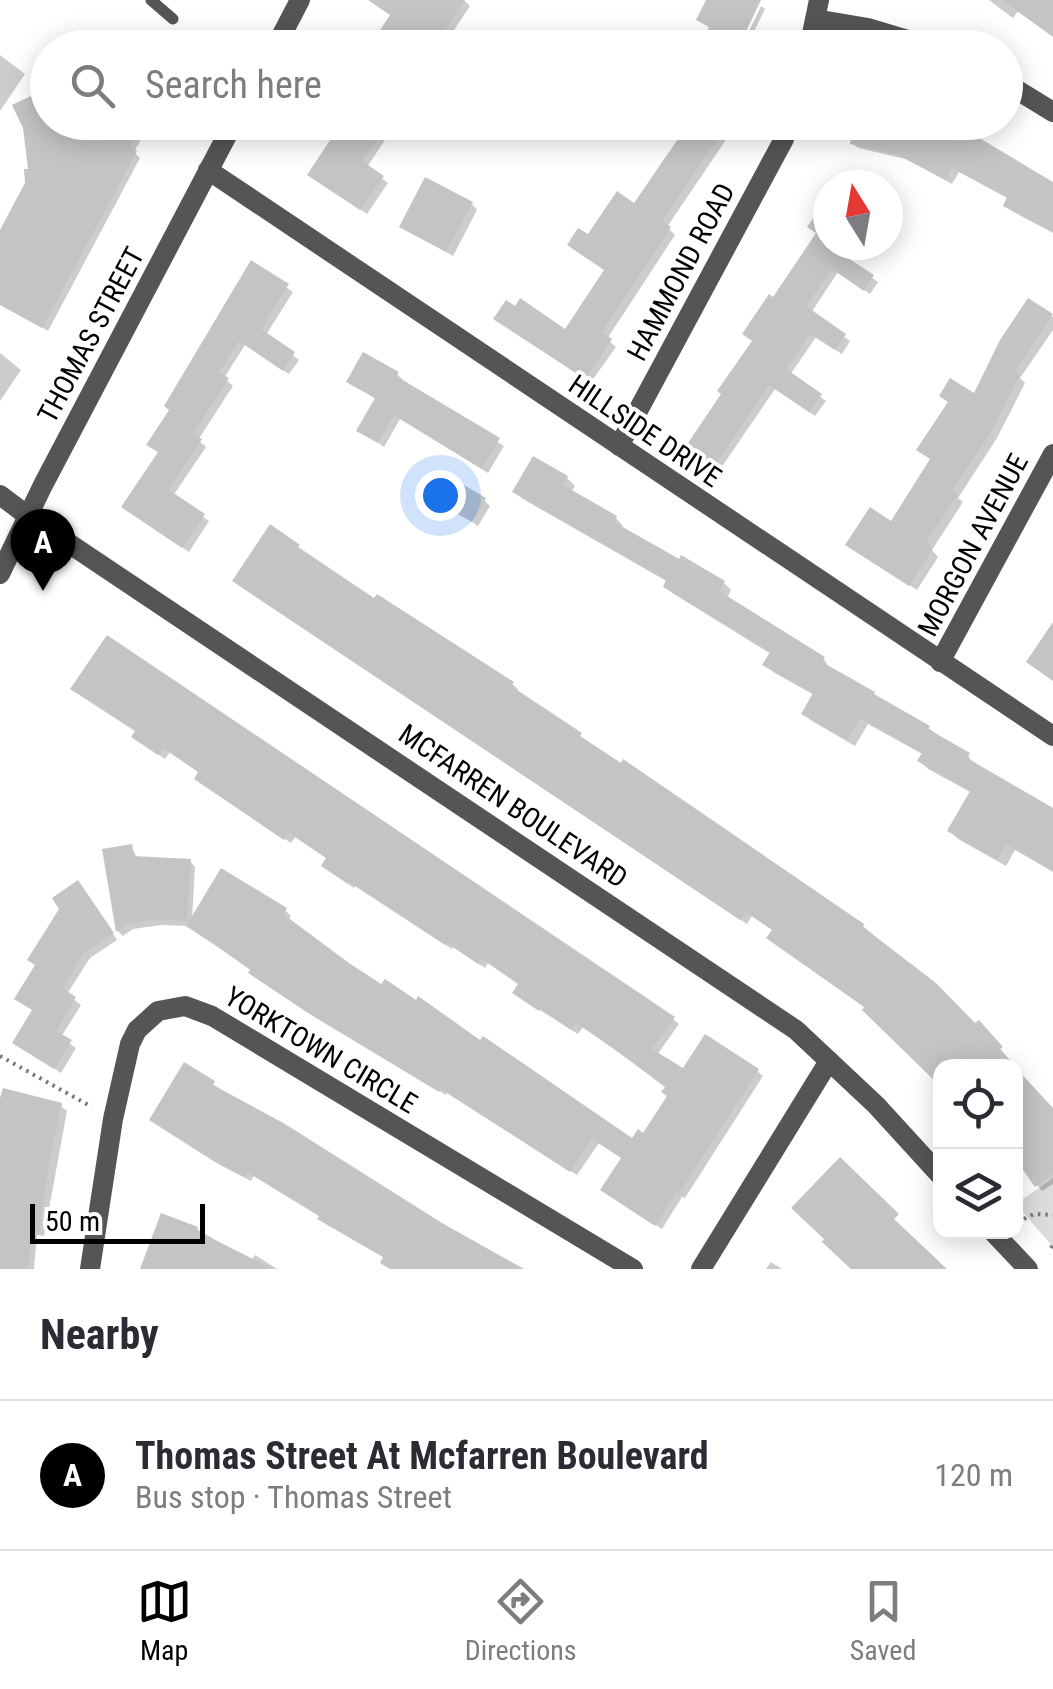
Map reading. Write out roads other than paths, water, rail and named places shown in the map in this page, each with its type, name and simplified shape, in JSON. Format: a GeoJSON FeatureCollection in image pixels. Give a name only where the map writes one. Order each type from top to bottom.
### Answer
{"type":"FeatureCollection","features":[{"type":"Feature","properties":{"kind":"street"},"geometry":{"type":"LineString","coordinates":[[284,30],[300,0]]}},
{"type":"Feature","properties":{"kind":"street"},"geometry":{"type":"LineString","coordinates":[[817,10],[875,30]]}},
{"type":"Feature","properties":{"kind":"street"},"geometry":{"type":"LineString","coordinates":[[1023,93],[1053,112]]}},
{"type":"Feature","properties":{"kind":"street","name":"THOMAS STREET"},"geometry":{"type":"LineString","coordinates":[[0,574],[224,140]]}},
{"type":"Feature","properties":{"kind":"street","name":"HAMMOND ROAD"},"geometry":{"type":"LineString","coordinates":[[619,446],[783,140]]}},
{"type":"Feature","properties":{"kind":"street","name":"HILLSIDE DRIVE"},"geometry":{"type":"LineString","coordinates":[[208,170],[1053,736]]}},
{"type":"Feature","properties":{"kind":"street","name":"MORGON AVENUE"},"geometry":{"type":"LineString","coordinates":[[940,662],[1053,454]]}},
{"type":"Feature","properties":{"kind":"street","name":"MCFARREN BOULEVARD"},"geometry":{"type":"LineString","coordinates":[[0,495],[796,1030],[876,1105],[933,1167]]}},
{"type":"Feature","properties":{"kind":"street","name":"YORKTOWN CIRCLE"},"geometry":{"type":"LineString","coordinates":[[90,1269],[113,1118],[130,1044],[137,1030],[158,1011],[185,1006],[198,1010],[633,1269]]}},
{"type":"Feature","properties":{"kind":"street"},"geometry":{"type":"LineString","coordinates":[[701,1269],[829,1061]]}},
{"type":"Feature","properties":{"kind":"street"},"geometry":{"type":"LineString","coordinates":[[1000,1239],[1028,1269]]}},
{"type":"Feature","properties":{"kind":"lane"},"geometry":{"type":"LineString","coordinates":[[151,0],[173,18]]}},
{"type":"Feature","properties":{"kind":"place","name":"Thomas Street At Mcfarren Boulevard"},"geometry":{"type":"Point","coordinates":[43,591]}}]}
